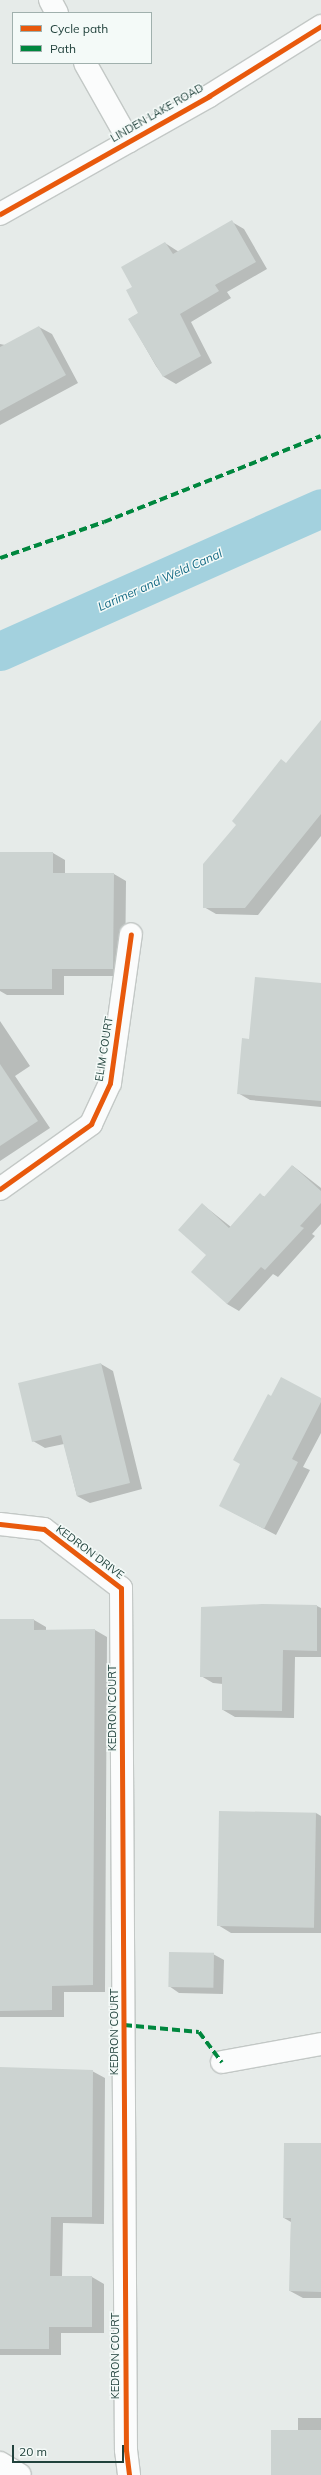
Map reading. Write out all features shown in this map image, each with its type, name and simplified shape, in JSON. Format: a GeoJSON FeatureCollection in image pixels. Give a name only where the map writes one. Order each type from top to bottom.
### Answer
{"type":"FeatureCollection","features":[{"type":"Feature","properties":{"kind":"street"},"geometry":{"type":"LineString","coordinates":[[50,0],[56,12]]}},
{"type":"Feature","properties":{"kind":"street","name":"LINDEN LAKE ROAD"},"geometry":{"type":"LineString","coordinates":[[0,214],[209,96],[321,26]]}},
{"type":"Feature","properties":{"kind":"street"},"geometry":{"type":"LineString","coordinates":[[86,64],[129,140]]}},
{"type":"Feature","properties":{"kind":"street","name":"ELIM COURT"},"geometry":{"type":"LineString","coordinates":[[0,1189],[91,1124],[110,1083],[131,934]]}},
{"type":"Feature","properties":{"kind":"street","name":"KEDRON DRIVE"},"geometry":{"type":"LineString","coordinates":[[0,1524],[44,1529],[121,1588]]}},
{"type":"Feature","properties":{"kind":"street","name":"KEDRON COURT"},"geometry":{"type":"LineString","coordinates":[[121,1588],[126,2450],[129,2475]]}},
{"type":"Feature","properties":{"kind":"street"},"geometry":{"type":"LineString","coordinates":[[222,2062],[321,2044]]}},
{"type":"Feature","properties":{"kind":"street"},"geometry":{"type":"LineString","coordinates":[[0,2463],[20,2475]]}},
{"type":"Feature","properties":{"kind":"building"},"geometry":{"type":"Polygon","coordinates":[[[232,220],[256,262],[215,285],[219,291],[180,314],[201,356],[163,377],[128,319],[138,313],[126,290],[132,287],[121,267],[165,242],[173,254],[232,220]]]}},
{"type":"Feature","properties":{"kind":"building"},"geometry":{"type":"Polygon","coordinates":[[[39,326],[66,375],[0,411],[0,347],[39,326]]]}},
{"type":"Feature","properties":{"kind":"building"},"geometry":{"type":"Polygon","coordinates":[[[321,720],[321,814],[245,908],[203,908],[203,864],[236,825],[232,821],[281,759],[286,763],[321,720]]]}},
{"type":"Feature","properties":{"kind":"building"},"geometry":{"type":"Polygon","coordinates":[[[0,852],[53,852],[53,873],[114,873],[113,969],[52,969],[52,989],[0,989],[0,852]]]}},
{"type":"Feature","properties":{"kind":"building"},"geometry":{"type":"Polygon","coordinates":[[[255,977],[321,983],[321,1101],[237,1094],[242,1038],[249,1039],[255,977]]]}},
{"type":"Feature","properties":{"kind":"building"},"geometry":{"type":"Polygon","coordinates":[[[0,1064],[38,1121],[0,1146],[0,1064]]]}},
{"type":"Feature","properties":{"kind":"building"},"geometry":{"type":"Polygon","coordinates":[[[292,1165],[321,1191],[321,1203],[300,1226],[304,1228],[265,1270],[261,1267],[227,1304],[191,1272],[206,1255],[178,1230],[202,1203],[229,1228],[260,1193],[264,1197],[292,1165]]]}},
{"type":"Feature","properties":{"kind":"building"},"geometry":{"type":"Polygon","coordinates":[[[101,1363],[130,1483],[77,1496],[61,1435],[32,1442],[18,1383],[101,1363]]]}},
{"type":"Feature","properties":{"kind":"building"},"geometry":{"type":"Polygon","coordinates":[[[281,1377],[321,1398],[321,1402],[292,1459],[298,1462],[264,1529],[219,1506],[240,1464],[233,1460],[268,1394],[271,1396],[281,1377]]]}},
{"type":"Feature","properties":{"kind":"building"},"geometry":{"type":"Polygon","coordinates":[[[262,1604],[317,1605],[317,1651],[283,1650],[282,1711],[222,1710],[222,1677],[200,1677],[201,1607],[262,1604]]]}},
{"type":"Feature","properties":{"kind":"building"},"geometry":{"type":"Polygon","coordinates":[[[0,1619],[34,1619],[34,1630],[95,1629],[93,1985],[52,1986],[52,2010],[0,2011],[0,1619]]]}},
{"type":"Feature","properties":{"kind":"building"},"geometry":{"type":"Polygon","coordinates":[[[219,1811],[316,1813],[314,1928],[217,1926],[219,1811]]]}},
{"type":"Feature","properties":{"kind":"building"},"geometry":{"type":"Polygon","coordinates":[[[169,1952],[214,1953],[213,1988],[168,1987],[169,1952]]]}},
{"type":"Feature","properties":{"kind":"building"},"geometry":{"type":"Polygon","coordinates":[[[0,2067],[93,2070],[92,2217],[51,2217],[50,2276],[92,2276],[92,2327],[49,2327],[49,2349],[0,2349],[0,2067]]]}},
{"type":"Feature","properties":{"kind":"building"},"geometry":{"type":"Polygon","coordinates":[[[284,2143],[321,2143],[321,2292],[289,2291],[291,2218],[283,2218],[284,2143]]]}},
{"type":"Feature","properties":{"kind":"building"},"geometry":{"type":"Polygon","coordinates":[[[271,2430],[321,2430],[321,2475],[271,2475],[271,2430]]]}},
{"type":"Feature","properties":{"kind":"waterway","name":"Larimer and Weld Canal"},"geometry":{"type":"LineString","coordinates":[[0,651],[321,508]]}},
{"type":"Feature","properties":{"kind":"marked path"},"geometry":{"type":"LineString","coordinates":[[0,558],[104,522],[321,436]]}},
{"type":"Feature","properties":{"kind":"marked path"},"geometry":{"type":"LineString","coordinates":[[124,2025],[199,2032],[222,2062]]}},
{"type":"Feature","properties":{"kind":"cycle path"},"geometry":{"type":"LineString","coordinates":[[0,214],[209,96],[321,26]]}},
{"type":"Feature","properties":{"kind":"cycle path"},"geometry":{"type":"LineString","coordinates":[[0,1189],[91,1124],[110,1083],[131,934]]}},
{"type":"Feature","properties":{"kind":"cycle path"},"geometry":{"type":"LineString","coordinates":[[0,1524],[44,1529],[121,1588],[126,2450],[129,2475]]}}]}
